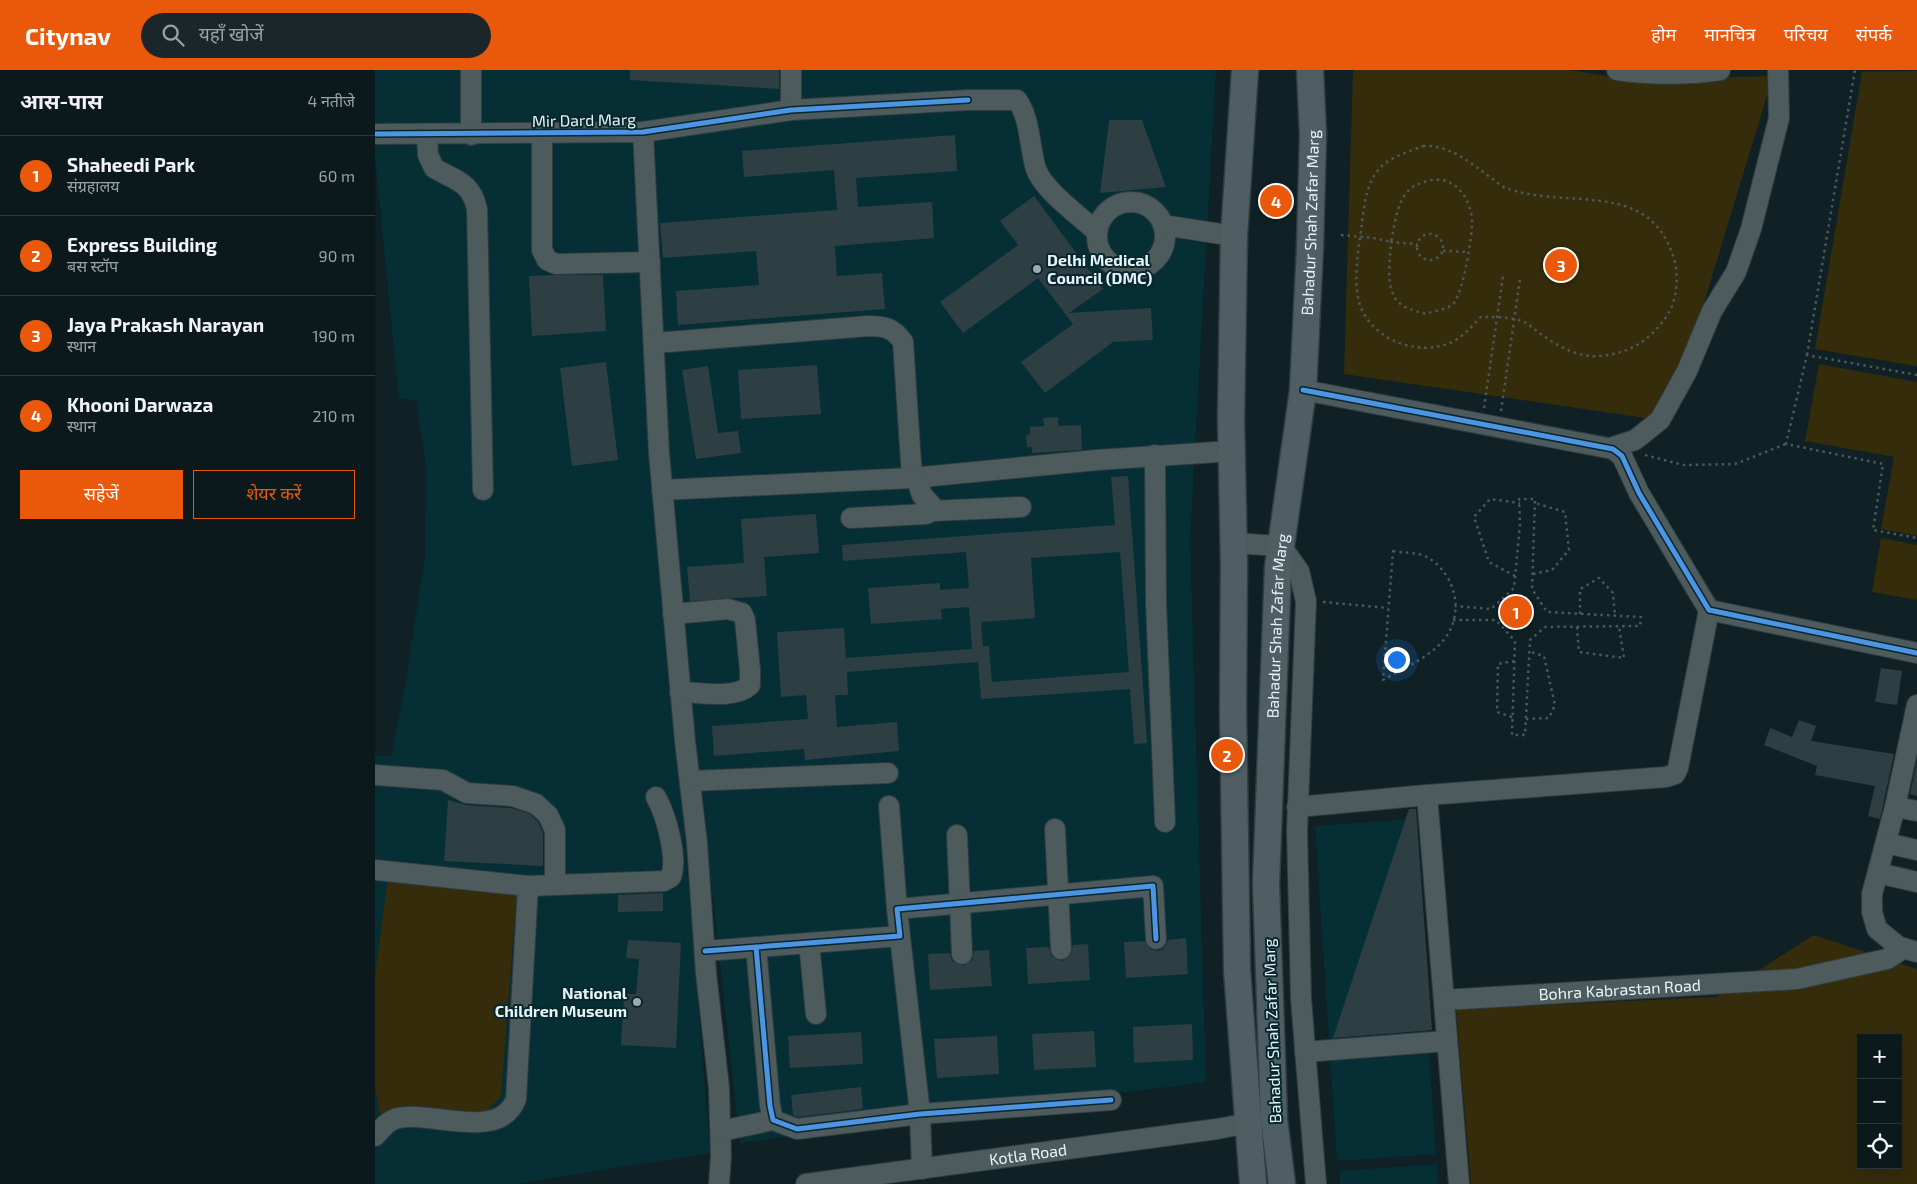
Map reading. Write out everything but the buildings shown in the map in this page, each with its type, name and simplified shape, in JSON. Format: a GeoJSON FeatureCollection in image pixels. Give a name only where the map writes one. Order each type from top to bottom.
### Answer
{"type":"FeatureCollection","features":[{"type":"Feature","properties":{"kind":"main road","name":"Bahadur Shah Zafar Marg"},"geometry":{"type":"LineString","coordinates":[[1245,70],[1234,236],[1232,450],[1234,543],[1233,729],[1237,970],[1253,1184]]}},
{"type":"Feature","properties":{"kind":"main road","name":"Bahadur Shah Zafar Marg"},"geometry":{"type":"LineString","coordinates":[[1282,1184],[1275,1119],[1266,884],[1268,790],[1281,546],[1303,390],[1311,228],[1313,134],[1311,70]]}},
{"type":"Feature","properties":{"kind":"street"},"geometry":{"type":"LineString","coordinates":[[471,70],[471,135]]}},
{"type":"Feature","properties":{"kind":"street"},"geometry":{"type":"LineString","coordinates":[[791,70],[791,110]]}},
{"type":"Feature","properties":{"kind":"street"},"geometry":{"type":"LineString","coordinates":[[1617,70],[1647,74],[1695,73],[1720,70]]}},
{"type":"Feature","properties":{"kind":"street"},"geometry":{"type":"LineString","coordinates":[[1610,448],[1635,440],[1661,420],[1687,371],[1712,311],[1735,272],[1751,229],[1779,118],[1778,70]]}},
{"type":"Feature","properties":{"kind":"street","name":"Mir Dard Marg"},"geometry":{"type":"LineString","coordinates":[[375,134],[471,135],[643,132],[791,110],[968,100],[1017,100],[1024,110],[1036,171],[1043,183],[1097,232]]}},
{"type":"Feature","properties":{"kind":"street"},"geometry":{"type":"LineString","coordinates":[[643,132],[663,490],[680,692],[697,842],[721,1131],[719,1184]]}},
{"type":"Feature","properties":{"kind":"street"},"geometry":{"type":"LineString","coordinates":[[427,134],[428,155],[434,168],[452,175],[465,186],[475,200],[477,209],[483,490]]}},
{"type":"Feature","properties":{"kind":"street"},"geometry":{"type":"LineString","coordinates":[[542,134],[542,250],[547,260],[555,264],[650,262]]}},
{"type":"Feature","properties":{"kind":"street"},"geometry":{"type":"LineString","coordinates":[[1127,202],[1145,205],[1153,210],[1163,225],[1165,234],[1161,252],[1155,259],[1139,268],[1121,268],[1112,264],[1101,250],[1097,232],[1104,215],[1110,209],[1127,202]]}},
{"type":"Feature","properties":{"kind":"street"},"geometry":{"type":"LineString","coordinates":[[1163,225],[1234,236]]}},
{"type":"Feature","properties":{"kind":"street"},"geometry":{"type":"LineString","coordinates":[[655,343],[869,326],[889,328],[898,334],[903,342],[914,478],[922,495],[931,506],[931,511]]}},
{"type":"Feature","properties":{"kind":"street"},"geometry":{"type":"LineString","coordinates":[[1297,806],[1666,777],[1675,774],[1679,768],[1709,610],[1639,493],[1622,456],[1610,448],[1303,390]]}},
{"type":"Feature","properties":{"kind":"street"},"geometry":{"type":"LineString","coordinates":[[663,490],[914,478],[1155,455],[1232,450]]}},
{"type":"Feature","properties":{"kind":"street"},"geometry":{"type":"LineString","coordinates":[[1155,455],[1156,603],[1165,822]]}},
{"type":"Feature","properties":{"kind":"street"},"geometry":{"type":"LineString","coordinates":[[851,518],[926,514],[931,511],[1021,507]]}},
{"type":"Feature","properties":{"kind":"street"},"geometry":{"type":"LineString","coordinates":[[1234,543],[1281,546],[1299,571],[1306,601],[1297,806],[1301,999],[1316,1184]]}},
{"type":"Feature","properties":{"kind":"street"},"geometry":{"type":"LineString","coordinates":[[673,614],[728,609],[741,612],[745,620],[750,670],[749,685],[745,690],[734,693],[680,692]]}},
{"type":"Feature","properties":{"kind":"street"},"geometry":{"type":"LineString","coordinates":[[1709,610],[1917,652]]}},
{"type":"Feature","properties":{"kind":"street"},"geometry":{"type":"LineString","coordinates":[[1910,950],[1877,929],[1872,912],[1872,903],[1895,806],[1912,749],[1916,712]]}},
{"type":"Feature","properties":{"kind":"street"},"geometry":{"type":"LineString","coordinates":[[690,781],[888,773]]}},
{"type":"Feature","properties":{"kind":"street"},"geometry":{"type":"LineString","coordinates":[[375,775],[443,780],[467,793],[513,796],[536,804],[548,815],[555,830],[555,883]]}},
{"type":"Feature","properties":{"kind":"street"},"geometry":{"type":"LineString","coordinates":[[1427,796],[1459,1184]]}},
{"type":"Feature","properties":{"kind":"street"},"geometry":{"type":"LineString","coordinates":[[375,870],[528,886],[555,883],[651,882],[668,879],[673,870],[669,833],[656,797]]}},
{"type":"Feature","properties":{"kind":"street"},"geometry":{"type":"LineString","coordinates":[[889,806],[899,936],[920,1114],[922,1169]]}},
{"type":"Feature","properties":{"kind":"street"},"geometry":{"type":"LineString","coordinates":[[1895,806],[1917,811]]}},
{"type":"Feature","properties":{"kind":"street"},"geometry":{"type":"LineString","coordinates":[[1055,829],[1061,949]]}},
{"type":"Feature","properties":{"kind":"street"},"geometry":{"type":"LineString","coordinates":[[957,836],[962,954]]}},
{"type":"Feature","properties":{"kind":"street"},"geometry":{"type":"LineString","coordinates":[[1886,842],[1917,850]]}},
{"type":"Feature","properties":{"kind":"street"},"geometry":{"type":"LineString","coordinates":[[1878,873],[1917,882]]}},
{"type":"Feature","properties":{"kind":"street"},"geometry":{"type":"LineString","coordinates":[[375,1136],[388,1122],[398,1118],[458,1122],[499,1119],[511,1112],[516,1099],[528,886]]}},
{"type":"Feature","properties":{"kind":"street"},"geometry":{"type":"LineString","coordinates":[[897,910],[1153,886],[1156,939]]}},
{"type":"Feature","properties":{"kind":"street"},"geometry":{"type":"LineString","coordinates":[[705,951],[899,936]]}},
{"type":"Feature","properties":{"kind":"street"},"geometry":{"type":"LineString","coordinates":[[809,943],[816,1014]]}},
{"type":"Feature","properties":{"kind":"street"},"geometry":{"type":"LineString","coordinates":[[756,947],[773,1120]]}},
{"type":"Feature","properties":{"kind":"street","name":"Bohra Kabrastan Road"},"geometry":{"type":"LineString","coordinates":[[1444,1000],[1797,979],[1887,959],[1910,950]]}},
{"type":"Feature","properties":{"kind":"street"},"geometry":{"type":"LineString","coordinates":[[1305,1052],[1447,1041]]}},
{"type":"Feature","properties":{"kind":"street"},"geometry":{"type":"LineString","coordinates":[[721,1131],[773,1120],[797,1129],[920,1114],[1111,1100]]}},
{"type":"Feature","properties":{"kind":"street","name":"Kotla Road"},"geometry":{"type":"LineString","coordinates":[[806,1184],[902,1178],[922,1169],[1249,1123]]}},
{"type":"Feature","properties":{"kind":"path"},"geometry":{"type":"LineString","coordinates":[[1786,444],[1807,355],[1855,70]]}},
{"type":"Feature","properties":{"kind":"path"},"geometry":{"type":"LineString","coordinates":[[1423,146],[1436,146],[1451,150],[1506,189],[1527,194],[1598,200],[1640,212],[1658,226],[1670,245],[1676,267],[1674,296],[1670,311],[1658,330],[1640,344],[1612,355],[1597,356],[1575,353],[1558,346],[1523,321],[1497,318],[1481,317],[1464,335],[1439,346],[1409,346],[1384,337],[1364,314],[1359,300],[1357,266],[1360,236],[1367,188],[1380,168],[1396,157],[1423,146]]}},
{"type":"Feature","properties":{"kind":"path"},"geometry":{"type":"LineString","coordinates":[[1436,178],[1453,183],[1463,193],[1470,206],[1472,224],[1460,292],[1453,304],[1437,311],[1423,314],[1406,308],[1395,298],[1388,273],[1391,242],[1402,199],[1411,187],[1436,178]]}},
{"type":"Feature","properties":{"kind":"path"},"geometry":{"type":"LineString","coordinates":[[1443,251],[1440,238],[1433,234],[1425,234],[1417,244],[1418,253],[1425,259],[1433,259],[1443,251],[1467,252]]}},
{"type":"Feature","properties":{"kind":"path"},"geometry":{"type":"LineString","coordinates":[[1341,235],[1417,244]]}},
{"type":"Feature","properties":{"kind":"path"},"geometry":{"type":"LineString","coordinates":[[1490,424],[1497,318],[1503,276]]}},
{"type":"Feature","properties":{"kind":"path"},"geometry":{"type":"LineString","coordinates":[[1490,424],[1514,320],[1520,279]]}},
{"type":"Feature","properties":{"kind":"path"},"geometry":{"type":"LineString","coordinates":[[1807,355],[1917,375]]}},
{"type":"Feature","properties":{"kind":"path"},"geometry":{"type":"LineString","coordinates":[[1657,458],[1683,465],[1735,464],[1786,444],[1883,464],[1873,530],[1917,538]]}},
{"type":"Feature","properties":{"kind":"path"},"geometry":{"type":"LineString","coordinates":[[1515,576],[1489,562],[1474,517],[1490,499],[1519,503]]}},
{"type":"Feature","properties":{"kind":"path"},"geometry":{"type":"LineString","coordinates":[[1453,620],[1497,620],[1515,641],[1512,735],[1525,735],[1530,640],[1545,627],[1640,626],[1641,617],[1547,612],[1532,589],[1535,499],[1519,499],[1513,588],[1491,609],[1455,606]]}},
{"type":"Feature","properties":{"kind":"path"},"geometry":{"type":"LineString","coordinates":[[1533,574],[1552,570],[1569,550],[1565,512],[1535,503]]}},
{"type":"Feature","properties":{"kind":"path"},"geometry":{"type":"LineString","coordinates":[[1393,551],[1425,556],[1441,567],[1450,579],[1455,606],[1452,628],[1441,643],[1383,680],[1393,551]]}},
{"type":"Feature","properties":{"kind":"path"},"geometry":{"type":"LineString","coordinates":[[1580,614],[1580,589],[1599,578],[1613,593],[1615,616]]}},
{"type":"Feature","properties":{"kind":"path"},"geometry":{"type":"LineString","coordinates":[[1306,601],[1388,608]]}},
{"type":"Feature","properties":{"kind":"path"},"geometry":{"type":"LineString","coordinates":[[1577,627],[1579,652],[1624,658],[1619,626]]}},
{"type":"Feature","properties":{"kind":"path"},"geometry":{"type":"LineString","coordinates":[[1526,720],[1549,718],[1555,705],[1544,656],[1531,652]]}},
{"type":"Feature","properties":{"kind":"path"},"geometry":{"type":"LineString","coordinates":[[1513,717],[1497,712],[1498,664],[1514,661]]}},
{"type":"Feature","properties":{"kind":"shaded area"},"geometry":{"type":"Polygon","coordinates":[[[375,70],[1216,70],[1190,539],[1206,1082],[740,1143],[699,776],[680,775],[710,1153],[515,1184],[375,1184],[375,756],[391,756],[404,691],[425,557],[426,467],[416,400],[399,399],[375,158],[375,70]]]}},
{"type":"Feature","properties":{"kind":"shaded area"},"geometry":{"type":"Polygon","coordinates":[[[1353,70],[1570,70],[1630,80],[1773,76],[1676,395],[1652,419],[1344,374],[1353,70]]]}},
{"type":"Feature","properties":{"kind":"shaded area"},"geometry":{"type":"Polygon","coordinates":[[[1917,71],[1917,366],[1815,349],[1862,72],[1917,71]]]}},
{"type":"Feature","properties":{"kind":"shaded area"},"geometry":{"type":"Polygon","coordinates":[[[1819,364],[1917,382],[1917,536],[1881,529],[1894,457],[1805,441],[1819,364]]]}},
{"type":"Feature","properties":{"kind":"shaded area"},"geometry":{"type":"Polygon","coordinates":[[[1881,538],[1917,545],[1917,600],[1872,592],[1881,538]]]}},
{"type":"Feature","properties":{"kind":"shaded area"},"geometry":{"type":"Polygon","coordinates":[[[1413,819],[1436,1154],[1337,1161],[1315,826],[1413,819]]]}},
{"type":"Feature","properties":{"kind":"shaded area"},"geometry":{"type":"Polygon","coordinates":[[[388,876],[517,889],[501,1096],[487,1111],[451,1115],[380,1114],[375,1085],[375,977],[388,876]]]}},
{"type":"Feature","properties":{"kind":"shaded area"},"geometry":{"type":"Polygon","coordinates":[[[1814,935],[1917,969],[1917,1184],[1471,1184],[1456,1009],[1716,997],[1814,935]]]}},
{"type":"Feature","properties":{"kind":"shaded area"},"geometry":{"type":"Polygon","coordinates":[[[1437,1164],[1438,1184],[1340,1184],[1339,1171],[1437,1164]]]}},
{"type":"Feature","properties":{"kind":"cycle path"},"geometry":{"type":"LineString","coordinates":[[375,134],[643,132],[791,110],[968,100]]}},
{"type":"Feature","properties":{"kind":"cycle path"},"geometry":{"type":"LineString","coordinates":[[1303,390],[1613,449],[1622,456],[1639,493],[1709,610],[1917,653]]}},
{"type":"Feature","properties":{"kind":"cycle path"},"geometry":{"type":"LineString","coordinates":[[705,951],[900,936],[897,909],[1153,886],[1156,939]]}},
{"type":"Feature","properties":{"kind":"cycle path"},"geometry":{"type":"LineString","coordinates":[[756,947],[770,1106],[773,1120],[797,1129],[920,1114],[1111,1100]]}},
{"type":"Feature","properties":{"kind":"place","name":"Khooni Darwaza"},"geometry":{"type":"Point","coordinates":[1276,201]}},
{"type":"Feature","properties":{"kind":"place","name":"Jaya Prakash Narayan"},"geometry":{"type":"Point","coordinates":[1561,265]}},
{"type":"Feature","properties":{"kind":"place","name":"Delhi Medical Council (DMC)"},"geometry":{"type":"Point","coordinates":[1037,269]}},
{"type":"Feature","properties":{"kind":"place","name":"Shaheedi Park"},"geometry":{"type":"Point","coordinates":[1516,612]}},
{"type":"Feature","properties":{"kind":"place","name":"Express Building"},"geometry":{"type":"Point","coordinates":[1227,755]}},
{"type":"Feature","properties":{"kind":"place","name":"National Children Museum"},"geometry":{"type":"Point","coordinates":[637,1002]}}]}
